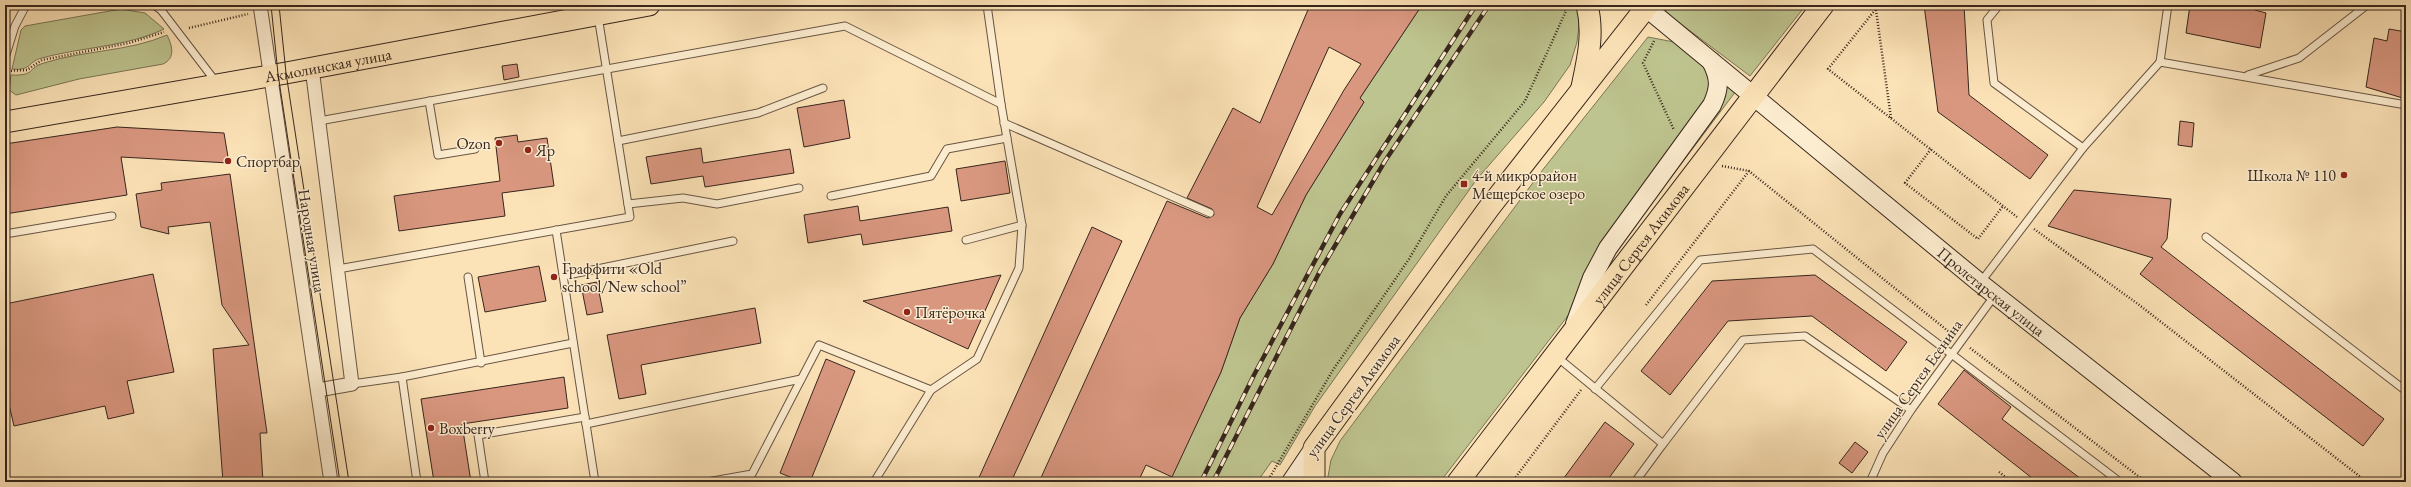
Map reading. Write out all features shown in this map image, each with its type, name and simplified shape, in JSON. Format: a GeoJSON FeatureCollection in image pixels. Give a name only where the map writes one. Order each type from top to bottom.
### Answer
{"type":"FeatureCollection","features":[{"type":"Feature","properties":{"kind":"main road","name":"Акмолинская улица"},"geometry":{"type":"LineString","coordinates":[[5,122],[312,68],[597,10],[650,5]]}},
{"type":"Feature","properties":{"kind":"main road"},"geometry":{"type":"LineString","coordinates":[[1581,91],[1590,50],[1591,26],[1587,5]]}},
{"type":"Feature","properties":{"kind":"main road","name":"улица Сергея Акимова"},"geometry":{"type":"LineString","coordinates":[[1458,482],[1553,354],[1571,334],[1823,5]]}},
{"type":"Feature","properties":{"kind":"main road","name":"улица Сергея Акимова"},"geometry":{"type":"LineString","coordinates":[[1291,482],[1314,448],[1489,208],[1646,6]]}},
{"type":"Feature","properties":{"kind":"main road","name":"Пролетарская улица"},"geometry":{"type":"LineString","coordinates":[[1646,6],[1710,61],[1980,283],[2233,482]]}},
{"type":"Feature","properties":{"kind":"main road"},"geometry":{"type":"LineString","coordinates":[[1571,334],[1592,278],[1608,248],[1712,105],[1718,93],[1719,83],[1717,72],[1710,61]]}},
{"type":"Feature","properties":{"kind":"main road"},"geometry":{"type":"LineString","coordinates":[[1314,448],[1314,482]]}},
{"type":"Feature","properties":{"kind":"street","name":"Народная улица"},"geometry":{"type":"LineString","coordinates":[[261,8],[331,482]]}},
{"type":"Feature","properties":{"kind":"street"},"geometry":{"type":"LineString","coordinates":[[312,68],[352,384],[318,390]]}},
{"type":"Feature","properties":{"kind":"lane"},"geometry":{"type":"LineString","coordinates":[[5,58],[15,26],[25,7],[28,5]]}},
{"type":"Feature","properties":{"kind":"lane"},"geometry":{"type":"LineString","coordinates":[[154,5],[161,10],[217,84]]}},
{"type":"Feature","properties":{"kind":"lane"},"geometry":{"type":"LineString","coordinates":[[874,482],[931,390],[977,359],[1019,268],[1022,225],[1004,123],[987,5]]}},
{"type":"Feature","properties":{"kind":"lane"},"geometry":{"type":"LineString","coordinates":[[1999,5],[1987,20],[1994,83],[2083,148]]}},
{"type":"Feature","properties":{"kind":"lane"},"geometry":{"type":"LineString","coordinates":[[1980,283],[2083,148],[2160,62],[2168,5]]}},
{"type":"Feature","properties":{"kind":"lane"},"geometry":{"type":"LineString","coordinates":[[2246,76],[2299,58],[2367,5]]}},
{"type":"Feature","properties":{"kind":"lane"},"geometry":{"type":"LineString","coordinates":[[338,269],[630,216],[597,10]]}},
{"type":"Feature","properties":{"kind":"lane"},"geometry":{"type":"LineString","coordinates":[[319,121],[845,26],[1001,104]]}},
{"type":"Feature","properties":{"kind":"lane"},"geometry":{"type":"LineString","coordinates":[[2160,62],[2406,105]]}},
{"type":"Feature","properties":{"kind":"lane"},"geometry":{"type":"LineString","coordinates":[[618,141],[758,113],[823,88]]}},
{"type":"Feature","properties":{"kind":"lane"},"geometry":{"type":"LineString","coordinates":[[429,101],[438,155],[475,149]]}},
{"type":"Feature","properties":{"kind":"lane"},"geometry":{"type":"LineString","coordinates":[[1004,123],[1210,213]]}},
{"type":"Feature","properties":{"kind":"lane"},"geometry":{"type":"LineString","coordinates":[[831,196],[931,176],[947,149],[1007,138]]}},
{"type":"Feature","properties":{"kind":"lane"},"geometry":{"type":"LineString","coordinates":[[628,204],[683,198],[717,204],[799,188]]}},
{"type":"Feature","properties":{"kind":"lane"},"geometry":{"type":"LineString","coordinates":[[5,234],[112,216]]}},
{"type":"Feature","properties":{"kind":"lane"},"geometry":{"type":"LineString","coordinates":[[966,240],[1022,225]]}},
{"type":"Feature","properties":{"kind":"lane"},"geometry":{"type":"LineString","coordinates":[[556,230],[595,482]]}},
{"type":"Feature","properties":{"kind":"lane"},"geometry":{"type":"LineString","coordinates":[[2206,237],[2406,391]]}},
{"type":"Feature","properties":{"kind":"lane"},"geometry":{"type":"LineString","coordinates":[[563,276],[734,240]]}},
{"type":"Feature","properties":{"kind":"lane"},"geometry":{"type":"LineString","coordinates":[[1595,389],[1700,260],[1813,250],[1951,356],[2120,482]]}},
{"type":"Feature","properties":{"kind":"lane"},"geometry":{"type":"LineString","coordinates":[[468,277],[481,363]]}},
{"type":"Feature","properties":{"kind":"lane","name":"улица Сергея Есенина"},"geometry":{"type":"LineString","coordinates":[[1870,482],[1883,453],[1911,410],[1995,295]]}},
{"type":"Feature","properties":{"kind":"lane"},"geometry":{"type":"LineString","coordinates":[[1635,482],[1743,340],[1805,336],[1911,410]]}},
{"type":"Feature","properties":{"kind":"lane"},"geometry":{"type":"LineString","coordinates":[[352,384],[481,363],[573,343]]}},
{"type":"Feature","properties":{"kind":"lane"},"geometry":{"type":"LineString","coordinates":[[707,482],[752,474],[819,345],[931,390]]}},
{"type":"Feature","properties":{"kind":"lane"},"geometry":{"type":"LineString","coordinates":[[1553,354],[1663,444]]}},
{"type":"Feature","properties":{"kind":"lane"},"geometry":{"type":"LineString","coordinates":[[402,377],[417,482]]}},
{"type":"Feature","properties":{"kind":"lane"},"geometry":{"type":"LineString","coordinates":[[484,482],[478,435],[585,421],[801,379]]}},
{"type":"Feature","properties":{"kind":"path"},"geometry":{"type":"LineString","coordinates":[[5,71],[27,70],[42,60],[128,43],[261,8],[286,5]]}},
{"type":"Feature","properties":{"kind":"path"},"geometry":{"type":"LineString","coordinates":[[1267,482],[1333,370],[1409,259],[1446,196],[1525,101],[1566,10],[1563,5]]}},
{"type":"Feature","properties":{"kind":"path"},"geometry":{"type":"LineString","coordinates":[[1879,5],[1828,69],[2025,223],[2138,304],[2367,482]]}},
{"type":"Feature","properties":{"kind":"path"},"geometry":{"type":"LineString","coordinates":[[1876,9],[1891,118]]}},
{"type":"Feature","properties":{"kind":"path"},"geometry":{"type":"LineString","coordinates":[[1654,41],[1643,63],[1676,135]]}},
{"type":"Feature","properties":{"kind":"path"},"geometry":{"type":"LineString","coordinates":[[1931,149],[1905,183],[1978,239],[2003,206]]}},
{"type":"Feature","properties":{"kind":"path"},"geometry":{"type":"LineString","coordinates":[[1718,165],[1749,171],[1961,341],[2146,482]]}},
{"type":"Feature","properties":{"kind":"path"},"geometry":{"type":"LineString","coordinates":[[1999,472],[2012,482]]}},
{"type":"Feature","properties":{"kind":"green space"},"geometry":{"type":"Polygon","coordinates":[[[1422,5],[1576,5],[1580,18],[1577,42],[1570,65],[1544,102],[1477,179],[1315,406],[1280,465],[1272,461],[1257,482],[1169,482],[1221,372],[1240,318],[1273,264],[1306,195],[1364,102],[1360,98],[1422,5]]]}},
{"type":"Feature","properties":{"kind":"green space"},"geometry":{"type":"Polygon","coordinates":[[[1671,5],[1806,5],[1750,76],[1665,12],[1671,5]]]}},
{"type":"Feature","properties":{"kind":"green space"},"geometry":{"type":"Polygon","coordinates":[[[121,9],[145,13],[164,29],[135,40],[57,54],[38,59],[23,69],[12,69],[21,30],[25,26],[121,9]]]}},
{"type":"Feature","properties":{"kind":"green space"},"geometry":{"type":"Polygon","coordinates":[[[167,35],[172,51],[170,58],[163,64],[79,79],[16,95],[9,90],[11,75],[28,73],[35,67],[44,63],[137,45],[167,35]]]}},
{"type":"Feature","properties":{"kind":"green space"},"geometry":{"type":"Polygon","coordinates":[[[1648,37],[1674,42],[1709,71],[1714,86],[1570,313],[1440,482],[1327,482],[1331,460],[1340,441],[1541,172],[1648,37]]]}},
{"type":"Feature","properties":{"kind":"green space"},"geometry":{"type":"Polygon","coordinates":[[[1724,80],[1736,91],[1605,265],[1724,80]]]}},
{"type":"Feature","properties":{"kind":"building"},"geometry":{"type":"Polygon","coordinates":[[[1310,5],[1422,5],[1360,98],[1364,102],[1306,195],[1273,264],[1240,318],[1221,372],[1172,477],[1146,465],[1138,482],[1039,482],[1167,201],[1208,218],[1214,215],[1212,209],[1187,198],[1233,108],[1260,123],[1310,5]],[[1329,47],[1257,207],[1272,215],[1344,90],[1361,64],[1329,47]]]}},
{"type":"Feature","properties":{"kind":"building"},"geometry":{"type":"Polygon","coordinates":[[[1924,5],[1964,5],[1969,95],[2048,155],[2030,179],[1938,112],[1924,5]]]}},
{"type":"Feature","properties":{"kind":"building"},"geometry":{"type":"Polygon","coordinates":[[[2190,5],[2256,5],[2255,10],[2266,13],[2260,48],[2186,33],[2190,5]]]}},
{"type":"Feature","properties":{"kind":"building"},"geometry":{"type":"Polygon","coordinates":[[[2389,29],[2406,32],[2406,99],[2366,87],[2374,38],[2387,41],[2389,29]]]}},
{"type":"Feature","properties":{"kind":"building"},"geometry":{"type":"Polygon","coordinates":[[[517,64],[519,77],[504,80],[502,66],[517,64]]]}},
{"type":"Feature","properties":{"kind":"building"},"geometry":{"type":"Polygon","coordinates":[[[844,100],[850,138],[804,147],[797,108],[844,100]]]}},
{"type":"Feature","properties":{"kind":"building"},"geometry":{"type":"Polygon","coordinates":[[[2180,121],[2194,123],[2192,147],[2178,145],[2180,121]]]}},
{"type":"Feature","properties":{"kind":"building"},"geometry":{"type":"Polygon","coordinates":[[[117,127],[224,133],[229,163],[121,157],[127,195],[5,214],[5,144],[117,127]]]}},
{"type":"Feature","properties":{"kind":"building"},"geometry":{"type":"Polygon","coordinates":[[[517,135],[518,142],[547,138],[554,186],[502,193],[505,216],[399,231],[394,196],[500,181],[495,138],[517,135]]]}},
{"type":"Feature","properties":{"kind":"building"},"geometry":{"type":"Polygon","coordinates":[[[701,148],[703,163],[790,149],[794,173],[705,187],[703,176],[651,184],[646,157],[701,148]]]}},
{"type":"Feature","properties":{"kind":"building"},"geometry":{"type":"Polygon","coordinates":[[[1005,161],[1010,193],[961,201],[956,169],[1005,161]]]}},
{"type":"Feature","properties":{"kind":"building"},"geometry":{"type":"Polygon","coordinates":[[[230,174],[267,433],[260,433],[263,482],[223,482],[213,349],[249,345],[222,305],[210,222],[168,227],[169,234],[141,227],[136,194],[162,190],[161,183],[230,174]]]}},
{"type":"Feature","properties":{"kind":"building"},"geometry":{"type":"Polygon","coordinates":[[[2074,190],[2171,199],[2167,239],[2161,247],[2384,419],[2363,446],[2140,274],[2153,258],[2048,226],[2074,190]]]}},
{"type":"Feature","properties":{"kind":"building"},"geometry":{"type":"Polygon","coordinates":[[[858,206],[860,221],[948,207],[952,231],[863,245],[861,234],[808,243],[804,215],[858,206]]]}},
{"type":"Feature","properties":{"kind":"building"},"geometry":{"type":"Polygon","coordinates":[[[1092,227],[1122,241],[1011,482],[977,482],[1092,227]]]}},
{"type":"Feature","properties":{"kind":"building"},"geometry":{"type":"Polygon","coordinates":[[[539,266],[546,301],[485,312],[478,277],[539,266]]]}},
{"type":"Feature","properties":{"kind":"building"},"geometry":{"type":"Polygon","coordinates":[[[153,274],[174,372],[127,381],[134,413],[108,419],[105,406],[14,426],[5,387],[5,304],[153,274]]]}},
{"type":"Feature","properties":{"kind":"building"},"geometry":{"type":"Polygon","coordinates":[[[1001,275],[968,349],[863,301],[1001,275]]]}},
{"type":"Feature","properties":{"kind":"building"},"geometry":{"type":"Polygon","coordinates":[[[1815,275],[1907,342],[1886,371],[1812,316],[1728,321],[1670,395],[1641,371],[1712,281],[1815,275]]]}},
{"type":"Feature","properties":{"kind":"building"},"geometry":{"type":"Polygon","coordinates":[[[597,282],[603,312],[587,315],[581,285],[597,282]]]}},
{"type":"Feature","properties":{"kind":"building"},"geometry":{"type":"Polygon","coordinates":[[[755,308],[761,343],[641,365],[646,394],[619,399],[607,335],[755,308]]]}},
{"type":"Feature","properties":{"kind":"building"},"geometry":{"type":"Polygon","coordinates":[[[826,359],[855,371],[810,482],[803,482],[780,473],[826,359]]]}},
{"type":"Feature","properties":{"kind":"building"},"geometry":{"type":"Polygon","coordinates":[[[1964,370],[2011,407],[2002,419],[2085,482],[2037,482],[1938,404],[1964,370]]]}},
{"type":"Feature","properties":{"kind":"building"},"geometry":{"type":"Polygon","coordinates":[[[564,377],[568,408],[462,424],[471,482],[434,482],[421,399],[564,377]]]}},
{"type":"Feature","properties":{"kind":"building"},"geometry":{"type":"Polygon","coordinates":[[[1605,422],[1634,444],[1606,482],[1561,482],[1605,422]]]}},
{"type":"Feature","properties":{"kind":"building"},"geometry":{"type":"Polygon","coordinates":[[[1855,442],[1868,452],[1852,473],[1839,463],[1855,442]]]}},
{"type":"Feature","properties":{"kind":"tram line"},"geometry":{"type":"LineString","coordinates":[[271,5],[278,74],[340,482]]}},
{"type":"Feature","properties":{"kind":"tram line"},"geometry":{"type":"LineString","coordinates":[[279,5],[286,73],[349,482]]}},
{"type":"Feature","properties":{"kind":"railway"},"geometry":{"type":"LineString","coordinates":[[1201,482],[1254,375],[1340,214],[1476,5]]}},
{"type":"Feature","properties":{"kind":"railway"},"geometry":{"type":"LineString","coordinates":[[1213,482],[1320,271],[1385,161],[1489,5]]}},
{"type":"Feature","properties":{"kind":"place","name":"Ozon"},"geometry":{"type":"Point","coordinates":[499,143]}},
{"type":"Feature","properties":{"kind":"place","name":"Яр"},"geometry":{"type":"Point","coordinates":[528,150]}},
{"type":"Feature","properties":{"kind":"place","name":"Спортбар"},"geometry":{"type":"Point","coordinates":[228,161]}},
{"type":"Feature","properties":{"kind":"place","name":"Школа № 110"},"geometry":{"type":"Point","coordinates":[2344,175]}},
{"type":"Feature","properties":{"kind":"place","name":"4-й микрорайон Мещерское озеро"},"geometry":{"type":"Point","coordinates":[1464,184]}},
{"type":"Feature","properties":{"kind":"place","name":"Граффити «Old school/New school”"},"geometry":{"type":"Point","coordinates":[554,277]}},
{"type":"Feature","properties":{"kind":"place","name":"Пятёрочка"},"geometry":{"type":"Point","coordinates":[907,312]}},
{"type":"Feature","properties":{"kind":"place","name":"Boxberry"},"geometry":{"type":"Point","coordinates":[431,428]}}]}
